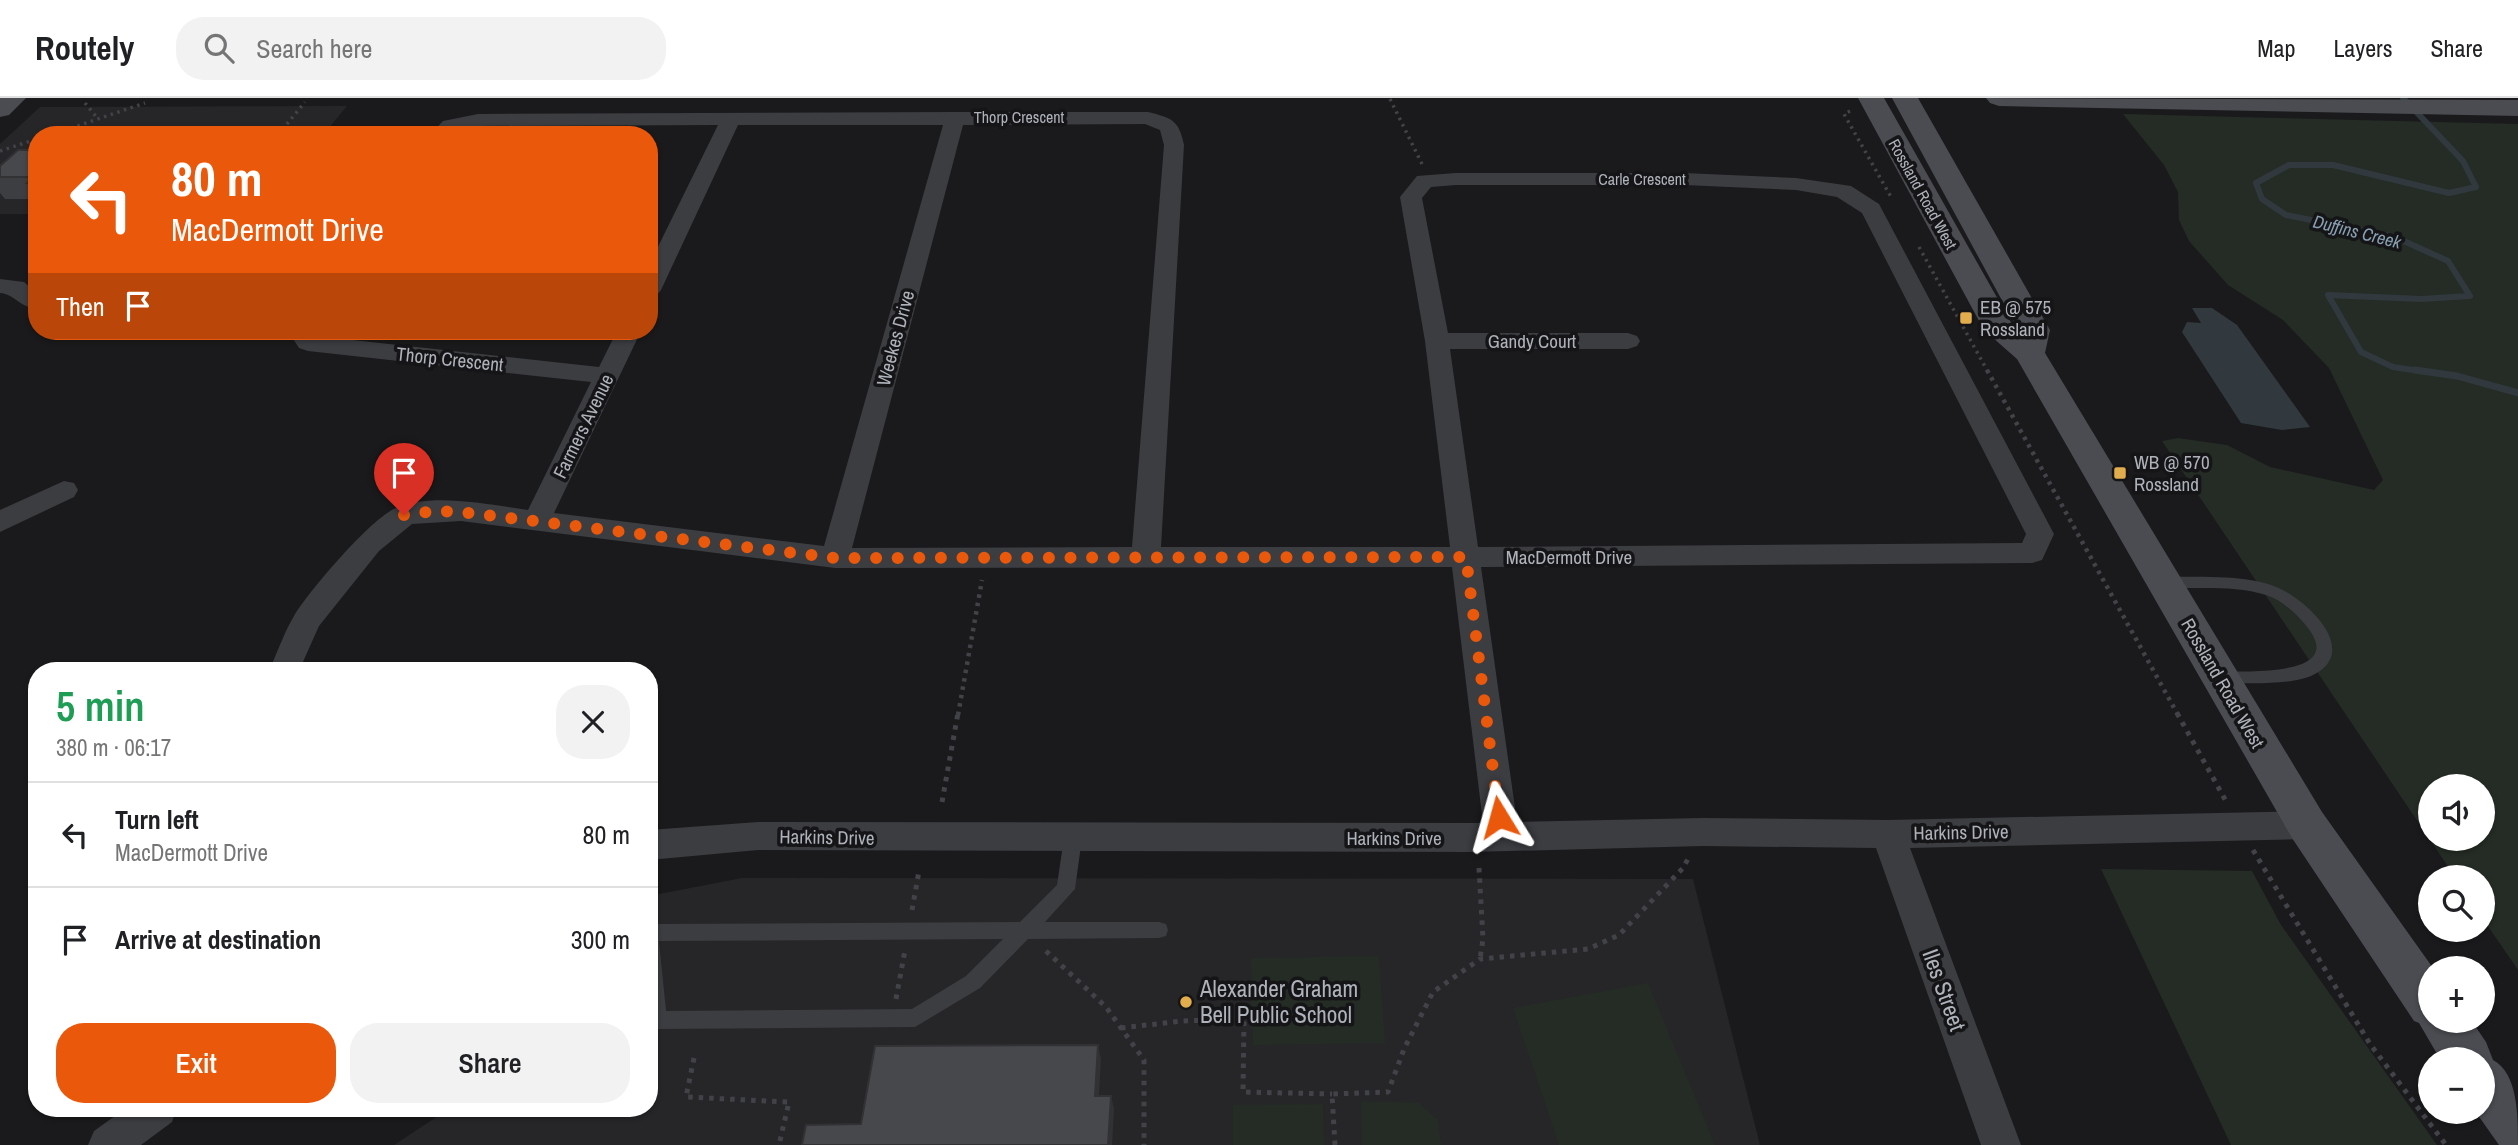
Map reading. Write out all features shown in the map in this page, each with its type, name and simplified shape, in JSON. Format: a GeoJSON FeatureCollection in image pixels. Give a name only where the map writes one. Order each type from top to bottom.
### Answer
{"type":"FeatureCollection","features":[{"type":"Feature","properties":{"kind":"main road"},"geometry":{"type":"LineString","coordinates":[[0,109],[13,98]]}},
{"type":"Feature","properties":{"kind":"main road"},"geometry":{"type":"LineString","coordinates":[[1885,98],[1899,114],[2031,342]]}},
{"type":"Feature","properties":{"kind":"main road","name":"Rossland Road West"},"geometry":{"type":"LineString","coordinates":[[1905,98],[2031,342],[2164,582],[2307,825],[2418,986]]}},
{"type":"Feature","properties":{"kind":"main road"},"geometry":{"type":"LineString","coordinates":[[1999,98],[2518,108]]}},
{"type":"Feature","properties":{"kind":"main road","name":"Rossland Road West"},"geometry":{"type":"LineString","coordinates":[[1861,105],[2000,330],[2031,342]]}},
{"type":"Feature","properties":{"kind":"main road"},"geometry":{"type":"LineString","coordinates":[[2495,1097],[2518,1129]]}},
{"type":"Feature","properties":{"kind":"street","name":"Weekes Drive"},"geometry":{"type":"LineString","coordinates":[[835,558],[955,118]]}},
{"type":"Feature","properties":{"kind":"street","name":"Thorp Crescent"},"geometry":{"type":"LineString","coordinates":[[449,126],[478,120],[1148,118],[1170,127],[1174,145],[1146,557]]}},
{"type":"Feature","properties":{"kind":"street"},"geometry":{"type":"LineString","coordinates":[[658,271],[731,119]]}},
{"type":"Feature","properties":{"kind":"street","name":"Carle Crescent"},"geometry":{"type":"LineString","coordinates":[[1426,181],[1684,179],[1785,184],[1843,191],[1871,209],[2040,534]]}},
{"type":"Feature","properties":{"kind":"street"},"geometry":{"type":"LineString","coordinates":[[1426,181],[1411,197],[1437,341],[1502,836]]}},
{"type":"Feature","properties":{"kind":"street"},"geometry":{"type":"LineString","coordinates":[[0,286],[16,287],[28,298]]}},
{"type":"Feature","properties":{"kind":"street","name":"Thorp Crescent"},"geometry":{"type":"LineString","coordinates":[[306,340],[308,343],[608,376]]}},
{"type":"Feature","properties":{"kind":"street","name":"Farmers Avenue"},"geometry":{"type":"LineString","coordinates":[[537,522],[625,340]]}},
{"type":"Feature","properties":{"kind":"street","name":"Gandy Court"},"geometry":{"type":"LineString","coordinates":[[1437,341],[1628,341]]}},
{"type":"Feature","properties":{"kind":"street"},"geometry":{"type":"LineString","coordinates":[[0,522],[64,490]]}},
{"type":"Feature","properties":{"kind":"street","name":"MacDermott Drive"},"geometry":{"type":"LineString","coordinates":[[287,662],[306,621],[369,544],[404,515],[434,511],[461,512],[835,558],[2032,553],[2040,534]]}},
{"type":"Feature","properties":{"kind":"street","name":"Harkins Drive"},"geometry":{"type":"LineString","coordinates":[[658,844],[758,836],[1073,838],[1703,832],[1888,834],[2307,825]]}},
{"type":"Feature","properties":{"kind":"street","name":"Iles Street"},"geometry":{"type":"LineString","coordinates":[[1888,834],[2001,1145]]}},
{"type":"Feature","properties":{"kind":"street"},"geometry":{"type":"LineString","coordinates":[[108,1145],[146,1117]]}},
{"type":"Feature","properties":{"kind":"lane"},"geometry":{"type":"LineString","coordinates":[[2164,582],[2267,589],[2293,602],[2314,620],[2324,645],[2320,660],[2306,671],[2220,678]]}},
{"type":"Feature","properties":{"kind":"lane"},"geometry":{"type":"LineString","coordinates":[[658,1020],[915,1018],[973,982],[1066,889],[1073,838]]}},
{"type":"Feature","properties":{"kind":"lane"},"geometry":{"type":"LineString","coordinates":[[658,931],[1159,930]]}},
{"type":"Feature","properties":{"kind":"path"},"geometry":{"type":"LineString","coordinates":[[1391,99],[1423,168],[1426,181]]}},
{"type":"Feature","properties":{"kind":"path"},"geometry":{"type":"LineString","coordinates":[[85,103],[97,119]]}},
{"type":"Feature","properties":{"kind":"path"},"geometry":{"type":"LineString","coordinates":[[77,126],[145,103]]}},
{"type":"Feature","properties":{"kind":"path"},"geometry":{"type":"LineString","coordinates":[[286,126],[305,103]]}},
{"type":"Feature","properties":{"kind":"path"},"geometry":{"type":"LineString","coordinates":[[1861,105],[1844,114],[1894,201]]}},
{"type":"Feature","properties":{"kind":"path"},"geometry":{"type":"LineString","coordinates":[[0,151],[28,142]]}},
{"type":"Feature","properties":{"kind":"path"},"geometry":{"type":"LineString","coordinates":[[1914,237],[2280,899],[2370,1044],[2446,1145]]}},
{"type":"Feature","properties":{"kind":"path"},"geometry":{"type":"LineString","coordinates":[[942,802],[984,558]]}},
{"type":"Feature","properties":{"kind":"path"},"geometry":{"type":"LineString","coordinates":[[1121,1028],[1182,1021],[1244,1019],[1243,1092],[1388,1092],[1404,1049],[1433,992],[1480,959],[1588,949],[1619,935],[1683,868],[1703,832]]}},
{"type":"Feature","properties":{"kind":"path"},"geometry":{"type":"LineString","coordinates":[[1479,869],[1483,939],[1480,959]]}},
{"type":"Feature","properties":{"kind":"path"},"geometry":{"type":"LineString","coordinates":[[893,1018],[919,871]]}},
{"type":"Feature","properties":{"kind":"path"},"geometry":{"type":"LineString","coordinates":[[1046,950],[1106,1007],[1143,1060],[1144,1145]]}},
{"type":"Feature","properties":{"kind":"path"},"geometry":{"type":"LineString","coordinates":[[694,1058],[686,1097],[789,1102],[779,1145]]}},
{"type":"Feature","properties":{"kind":"path"},"geometry":{"type":"LineString","coordinates":[[1332,1094],[1335,1145]]}},
{"type":"Feature","properties":{"kind":"shaded area"},"geometry":{"type":"Polygon","coordinates":[[[347,106],[330,126],[28,126],[28,214],[0,214],[0,144],[40,107],[347,106]]]}},
{"type":"Feature","properties":{"kind":"shaded area"},"geometry":{"type":"Polygon","coordinates":[[[2123,114],[2518,124],[2518,970],[2495,936],[2495,865],[2447,865],[2438,851],[2495,851],[2495,774],[2418,774],[2418,822],[2162,441],[2178,438],[2227,445],[2270,467],[2374,490],[2383,480],[2329,368],[2283,320],[2228,285],[2189,241],[2179,220],[2178,192],[2164,165],[2123,114]]]}},
{"type":"Feature","properties":{"kind":"shaded area"},"geometry":{"type":"Polygon","coordinates":[[[2192,308],[2212,308],[2237,325],[2310,427],[2282,430],[2241,423],[2182,332],[2187,322],[2201,323],[2192,308]]]}},
{"type":"Feature","properties":{"kind":"shaded area"},"geometry":{"type":"Polygon","coordinates":[[[2101,869],[2252,871],[2281,925],[2418,1118],[2418,1124],[2422,1124],[2437,1145],[2231,1145],[2101,869]]]}},
{"type":"Feature","properties":{"kind":"shaded area","name":"Alexander Graham Bell Public School"},"geometry":{"type":"Polygon","coordinates":[[[742,878],[1693,879],[1760,1145],[394,1145],[436,1117],[658,1117],[658,894],[742,878]]]}},
{"type":"Feature","properties":{"kind":"shaded area"},"geometry":{"type":"Polygon","coordinates":[[[1379,956],[1385,1043],[1253,1045],[1251,958],[1379,956]]]}},
{"type":"Feature","properties":{"kind":"shaded area"},"geometry":{"type":"Polygon","coordinates":[[[1648,983],[1715,1145],[1559,1145],[1513,1008],[1648,983]]]}},
{"type":"Feature","properties":{"kind":"shaded area"},"geometry":{"type":"Polygon","coordinates":[[[1361,1101],[1419,1103],[1438,1120],[1441,1145],[1362,1145],[1361,1101]]]}},
{"type":"Feature","properties":{"kind":"shaded area"},"geometry":{"type":"Polygon","coordinates":[[[1323,1104],[1324,1145],[1233,1145],[1233,1105],[1323,1104]]]}},
{"type":"Feature","properties":{"kind":"building"},"geometry":{"type":"Polygon","coordinates":[[[18,150],[28,150],[28,177],[0,177],[0,166],[18,150]]]}},
{"type":"Feature","properties":{"kind":"building"},"geometry":{"type":"Polygon","coordinates":[[[1098,1045],[1095,1096],[1111,1096],[1108,1145],[802,1145],[806,1125],[861,1124],[875,1046],[1098,1045]]]}},
{"type":"Feature","properties":{"kind":"waterway","name":"Duffins Creek"},"geometry":{"type":"LineString","coordinates":[[2403,98],[2463,161],[2476,187],[2449,193],[2333,165],[2289,165],[2256,183],[2262,199],[2286,215],[2395,237],[2448,261],[2470,296],[2421,299],[2328,295],[2361,352],[2393,367],[2427,372]]}},
{"type":"Feature","properties":{"kind":"waterway","name":"Duffins Creek"},"geometry":{"type":"LineString","coordinates":[[2415,370],[2457,376],[2518,393]]}},
{"type":"Feature","properties":{"kind":"place","name":"EB @ 575 Rossland"},"geometry":{"type":"Point","coordinates":[1966,318]}},
{"type":"Feature","properties":{"kind":"place","name":"WB @ 570 Rossland"},"geometry":{"type":"Point","coordinates":[2120,473]}},
{"type":"Feature","properties":{"kind":"place","name":"Alexander Graham Bell Public School"},"geometry":{"type":"Point","coordinates":[1186,1002]}},
{"type":"Feature","properties":{"kind":"route"},"geometry":{"type":"LineString","coordinates":[[404,515],[434,511],[461,512],[835,558],[1466,557],[1499,817]]}}]}
